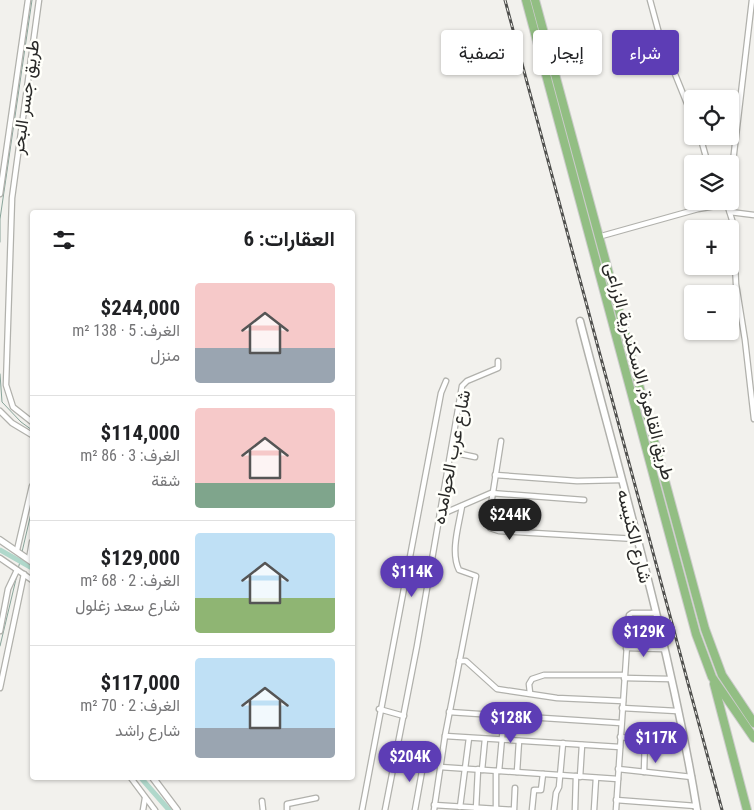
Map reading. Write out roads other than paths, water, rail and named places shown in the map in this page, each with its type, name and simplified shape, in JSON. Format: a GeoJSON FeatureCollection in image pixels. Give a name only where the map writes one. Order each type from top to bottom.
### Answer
{"type":"FeatureCollection","features":[{"type":"Feature","properties":{"kind":"highway","name":"طريق القاهرة, الاسكندرية الزراعى"},"geometry":{"type":"LineString","coordinates":[[526,0],[696,634],[712,677],[754,738]]}},
{"type":"Feature","properties":{"kind":"highway","name":"طريق القاهرة, الاسكندرية الزراعى"},"geometry":{"type":"LineString","coordinates":[[535,0],[705,630],[726,681],[754,723]]}},
{"type":"Feature","properties":{"kind":"highway"},"geometry":{"type":"LineString","coordinates":[[712,677],[747,810]]}},
{"type":"Feature","properties":{"kind":"main road","name":"شارع الكنيسه"},"geometry":{"type":"LineString","coordinates":[[580,321],[655,613],[692,777],[697,808]]}},
{"type":"Feature","properties":{"kind":"street","name":"طريق جسر البحر"},"geometry":{"type":"LineString","coordinates":[[0,194],[28,0]]}},
{"type":"Feature","properties":{"kind":"street","name":"طريق جسر البحر"},"geometry":{"type":"LineString","coordinates":[[30,420],[14,407],[6,385],[12,198],[39,0]]}},
{"type":"Feature","properties":{"kind":"street"},"geometry":{"type":"LineString","coordinates":[[650,0],[660,37],[684,96]]}},
{"type":"Feature","properties":{"kind":"street"},"geometry":{"type":"LineString","coordinates":[[734,155],[752,0]]}},
{"type":"Feature","properties":{"kind":"street"},"geometry":{"type":"LineString","coordinates":[[598,237],[698,210]]}},
{"type":"Feature","properties":{"kind":"street"},"geometry":{"type":"LineString","coordinates":[[754,215],[730,212],[733,223],[736,284],[745,340],[754,419]]}},
{"type":"Feature","properties":{"kind":"street","name":"شارع عرب الحوامده"},"geometry":{"type":"LineString","coordinates":[[385,810],[404,716],[462,386],[467,381],[498,368],[498,361]]}},
{"type":"Feature","properties":{"kind":"street"},"geometry":{"type":"LineString","coordinates":[[362,810],[441,393],[446,381]]}},
{"type":"Feature","properties":{"kind":"street"},"geometry":{"type":"LineString","coordinates":[[0,411],[12,423],[30,434]]}},
{"type":"Feature","properties":{"kind":"street"},"geometry":{"type":"LineString","coordinates":[[501,441],[491,493],[488,524],[490,528],[499,531],[636,539]]}},
{"type":"Feature","properties":{"kind":"street"},"geometry":{"type":"LineString","coordinates":[[451,452],[475,457]]}},
{"type":"Feature","properties":{"kind":"street"},"geometry":{"type":"LineString","coordinates":[[495,475],[577,481],[621,480]]}},
{"type":"Feature","properties":{"kind":"street"},"geometry":{"type":"LineString","coordinates":[[440,515],[491,493],[584,500]]}},
{"type":"Feature","properties":{"kind":"street"},"geometry":{"type":"LineString","coordinates":[[17,550],[30,495]]}},
{"type":"Feature","properties":{"kind":"street"},"geometry":{"type":"LineString","coordinates":[[462,506],[455,553],[456,564],[459,570],[476,576],[458,661],[434,808],[460,807],[514,810],[515,788]]}},
{"type":"Feature","properties":{"kind":"street"},"geometry":{"type":"LineString","coordinates":[[0,540],[30,559]]}},
{"type":"Feature","properties":{"kind":"street"},"geometry":{"type":"LineString","coordinates":[[0,558],[30,578]]}},
{"type":"Feature","properties":{"kind":"street"},"geometry":{"type":"LineString","coordinates":[[0,631],[8,588],[17,570]]}},
{"type":"Feature","properties":{"kind":"street"},"geometry":{"type":"LineString","coordinates":[[0,688],[24,574]]}},
{"type":"Feature","properties":{"kind":"street"},"geometry":{"type":"LineString","coordinates":[[616,810],[629,614],[655,613]]}},
{"type":"Feature","properties":{"kind":"street"},"geometry":{"type":"LineString","coordinates":[[626,648],[663,649]]}},
{"type":"Feature","properties":{"kind":"street"},"geometry":{"type":"LineString","coordinates":[[458,661],[466,661],[497,689],[530,692],[557,698],[623,701]]}},
{"type":"Feature","properties":{"kind":"street"},"geometry":{"type":"LineString","coordinates":[[530,692],[529,684],[532,679],[544,675],[624,676],[670,679]]}},
{"type":"Feature","properties":{"kind":"street"},"geometry":{"type":"LineString","coordinates":[[622,708],[677,710]]}},
{"type":"Feature","properties":{"kind":"street"},"geometry":{"type":"LineString","coordinates":[[380,709],[404,716]]}},
{"type":"Feature","properties":{"kind":"street"},"geometry":{"type":"LineString","coordinates":[[450,712],[621,723]]}},
{"type":"Feature","properties":{"kind":"street"},"geometry":{"type":"LineString","coordinates":[[496,809],[504,716]]}},
{"type":"Feature","properties":{"kind":"street"},"geometry":{"type":"LineString","coordinates":[[445,736],[620,747]]}},
{"type":"Feature","properties":{"kind":"street"},"geometry":{"type":"LineString","coordinates":[[620,737],[684,744]]}},
{"type":"Feature","properties":{"kind":"street"},"geometry":{"type":"LineString","coordinates":[[460,807],[469,738]]}},
{"type":"Feature","properties":{"kind":"street"},"geometry":{"type":"LineString","coordinates":[[476,809],[485,739]]}},
{"type":"Feature","properties":{"kind":"street"},"geometry":{"type":"LineString","coordinates":[[644,772],[645,740]]}},
{"type":"Feature","properties":{"kind":"street"},"geometry":{"type":"LineString","coordinates":[[517,772],[519,741]]}},
{"type":"Feature","properties":{"kind":"street"},"geometry":{"type":"LineString","coordinates":[[554,810],[563,743]]}},
{"type":"Feature","properties":{"kind":"street"},"geometry":{"type":"LineString","coordinates":[[575,810],[582,745]]}},
{"type":"Feature","properties":{"kind":"street"},"geometry":{"type":"LineString","coordinates":[[415,810],[424,760]]}},
{"type":"Feature","properties":{"kind":"street"},"geometry":{"type":"LineString","coordinates":[[440,767],[618,779]]}},
{"type":"Feature","properties":{"kind":"street"},"geometry":{"type":"LineString","coordinates":[[618,769],[692,777]]}},
{"type":"Feature","properties":{"kind":"street"},"geometry":{"type":"LineString","coordinates":[[532,810],[534,790],[541,790],[542,774]]}},
{"type":"Feature","properties":{"kind":"street"},"geometry":{"type":"LineString","coordinates":[[594,810],[596,778]]}},
{"type":"Feature","properties":{"kind":"street"},"geometry":{"type":"LineString","coordinates":[[132,780],[155,810]]}},
{"type":"Feature","properties":{"kind":"street"},"geometry":{"type":"LineString","coordinates":[[154,780],[177,810]]}},
{"type":"Feature","properties":{"kind":"street"},"geometry":{"type":"LineString","coordinates":[[143,810],[145,798]]}},
{"type":"Feature","properties":{"kind":"street"},"geometry":{"type":"LineString","coordinates":[[287,810],[287,804],[316,798]]}},
{"type":"Feature","properties":{"kind":"street"},"geometry":{"type":"LineString","coordinates":[[616,800],[697,808]]}},
{"type":"Feature","properties":{"kind":"street"},"geometry":{"type":"LineString","coordinates":[[262,801],[263,810]]}},
{"type":"Feature","properties":{"kind":"waterway"},"geometry":{"type":"LineString","coordinates":[[0,242],[0,219],[32,0]]}},
{"type":"Feature","properties":{"kind":"waterway"},"geometry":{"type":"LineString","coordinates":[[0,374],[2,402],[30,429]]}},
{"type":"Feature","properties":{"kind":"waterway"},"geometry":{"type":"LineString","coordinates":[[22,552],[30,518]]}},
{"type":"Feature","properties":{"kind":"waterway"},"geometry":{"type":"LineString","coordinates":[[0,550],[30,567]]}},
{"type":"Feature","properties":{"kind":"waterway"},"geometry":{"type":"LineString","coordinates":[[18,569],[21,558]]}},
{"type":"Feature","properties":{"kind":"waterway"},"geometry":{"type":"LineString","coordinates":[[0,646],[17,575]]}},
{"type":"Feature","properties":{"kind":"waterway"},"geometry":{"type":"LineString","coordinates":[[143,780],[169,810]]}},
{"type":"Feature","properties":{"kind":"railway"},"geometry":{"type":"LineString","coordinates":[[505,0],[722,810]]}}]}
